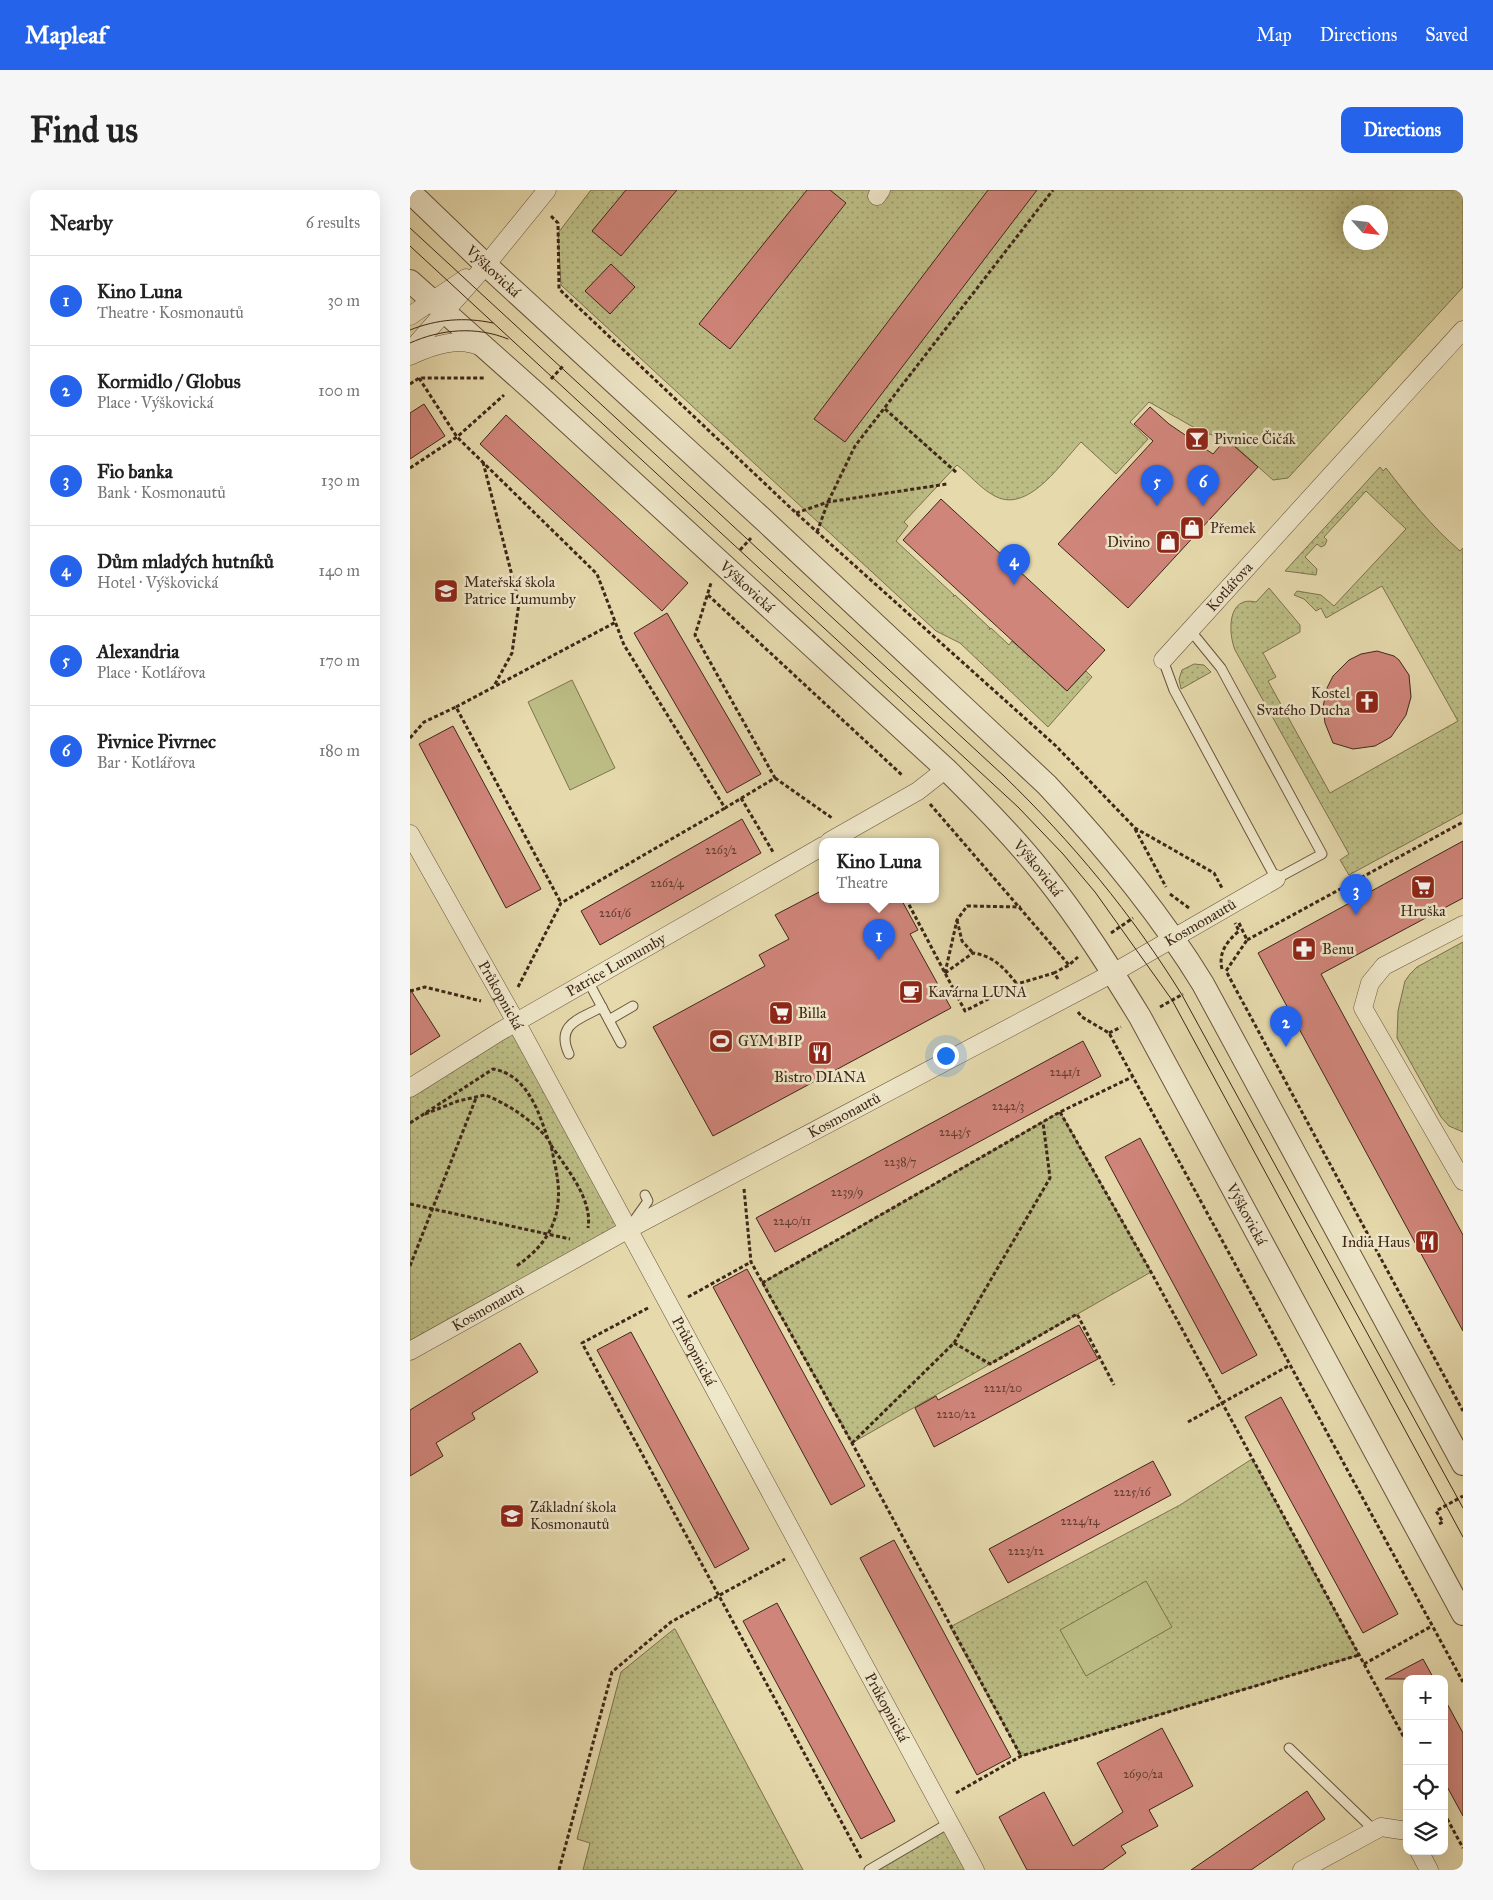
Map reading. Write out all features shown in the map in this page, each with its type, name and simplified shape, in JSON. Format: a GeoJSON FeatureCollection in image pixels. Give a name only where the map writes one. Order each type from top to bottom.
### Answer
{"type":"FeatureCollection","features":[{"type":"Feature","properties":{"kind":"street"},"geometry":{"type":"LineString","coordinates":[[410,351],[438,307],[486,265],[548,190]]}},
{"type":"Feature","properties":{"kind":"street","name":"Výškovická"},"geometry":{"type":"LineString","coordinates":[[410,192],[486,265],[766,522],[1047,785],[1091,832],[1174,937],[1203,984],[1463,1464]]}},
{"type":"Feature","properties":{"kind":"street","name":"Výškovická"},"geometry":{"type":"LineString","coordinates":[[410,281],[725,565],[946,769],[997,821],[1044,875],[1080,922],[1140,1017],[1463,1614]]}},
{"type":"Feature","properties":{"kind":"street"},"geometry":{"type":"LineString","coordinates":[[410,316],[438,307]]}},
{"type":"Feature","properties":{"kind":"street","name":"Kotlářova"},"geometry":{"type":"LineString","coordinates":[[1163,660],[1463,330]]}},
{"type":"Feature","properties":{"kind":"street"},"geometry":{"type":"LineString","coordinates":[[410,356],[430,347],[453,343],[472,343],[487,350]]}},
{"type":"Feature","properties":{"kind":"street"},"geometry":{"type":"LineString","coordinates":[[829,834],[918,790],[946,769]]}},
{"type":"Feature","properties":{"kind":"street","name":"Průkopnická"},"geometry":{"type":"LineString","coordinates":[[410,834],[512,1015],[974,1870]]}},
{"type":"Feature","properties":{"kind":"street","name":"Patrice Lumumby"},"geometry":{"type":"LineString","coordinates":[[410,1088],[512,1015],[588,981],[819,848]]}},
{"type":"Feature","properties":{"kind":"street","name":"Kosmonautů"},"geometry":{"type":"LineString","coordinates":[[410,1351],[742,1168],[1113,973],[1276,879]]}},
{"type":"Feature","properties":{"kind":"street"},"geometry":{"type":"LineString","coordinates":[[1463,925],[1384,966],[1370,983],[1363,1008],[1456,1153],[1463,1181]]}},
{"type":"Feature","properties":{"kind":"street"},"geometry":{"type":"LineString","coordinates":[[1302,1870],[1381,1827],[1403,1830]]}},
{"type":"Feature","properties":{"kind":"street"},"geometry":{"type":"LineString","coordinates":[[1421,1855],[1429,1870]]}},
{"type":"Feature","properties":{"kind":"lane"},"geometry":{"type":"LineString","coordinates":[[1190,630],[1221,668],[1322,854],[1276,879]]}},
{"type":"Feature","properties":{"kind":"lane","name":"Kotlářova"},"geometry":{"type":"LineString","coordinates":[[1163,660],[1174,690],[1276,879]]}},
{"type":"Feature","properties":{"kind":"lane"},"geometry":{"type":"LineString","coordinates":[[588,981],[621,1043]]}},
{"type":"Feature","properties":{"kind":"lane"},"geometry":{"type":"LineString","coordinates":[[609,1020],[633,1006]]}},
{"type":"Feature","properties":{"kind":"lane"},"geometry":{"type":"LineString","coordinates":[[569,1054],[564,1043],[566,1030],[570,1025],[602,1007]]}},
{"type":"Feature","properties":{"kind":"lane"},"geometry":{"type":"LineString","coordinates":[[627,1230],[646,1206],[648,1201],[645,1195]]}},
{"type":"Feature","properties":{"kind":"lane"},"geometry":{"type":"LineString","coordinates":[[1289,1748],[1375,1830]]}},
{"type":"Feature","properties":{"kind":"lane"},"geometry":{"type":"LineString","coordinates":[[869,1870],[949,1823]]}},
{"type":"Feature","properties":{"kind":"path"},"geometry":{"type":"LineString","coordinates":[[817,532],[828,502],[855,446],[1052,190]]}},
{"type":"Feature","properties":{"kind":"path"},"geometry":{"type":"LineString","coordinates":[[419,378],[457,437],[597,574],[624,645],[725,808]]}},
{"type":"Feature","properties":{"kind":"path"},"geometry":{"type":"LineString","coordinates":[[410,468],[457,437],[510,389]]}},
{"type":"Feature","properties":{"kind":"path"},"geometry":{"type":"LineString","coordinates":[[885,409],[957,473]]}},
{"type":"Feature","properties":{"kind":"path"},"geometry":{"type":"LineString","coordinates":[[482,462],[519,603],[512,654],[494,686]]}},
{"type":"Feature","properties":{"kind":"path"},"geometry":{"type":"LineString","coordinates":[[796,513],[828,502],[947,484]]}},
{"type":"Feature","properties":{"kind":"path"},"geometry":{"type":"LineString","coordinates":[[784,502],[712,580],[695,635],[775,778],[836,821],[829,834]]}},
{"type":"Feature","properties":{"kind":"path"},"geometry":{"type":"LineString","coordinates":[[708,594],[906,778],[898,783]]}},
{"type":"Feature","properties":{"kind":"path"},"geometry":{"type":"LineString","coordinates":[[410,738],[424,722],[616,622]]}},
{"type":"Feature","properties":{"kind":"path"},"geometry":{"type":"LineString","coordinates":[[456,707],[561,903]]}},
{"type":"Feature","properties":{"kind":"path"},"geometry":{"type":"LineString","coordinates":[[410,992],[425,987],[512,1015],[561,903],[775,778]]}},
{"type":"Feature","properties":{"kind":"path"},"geometry":{"type":"LineString","coordinates":[[741,798],[776,857]]}},
{"type":"Feature","properties":{"kind":"path"},"geometry":{"type":"LineString","coordinates":[[1248,940],[1463,822]]}},
{"type":"Feature","properties":{"kind":"path"},"geometry":{"type":"LineString","coordinates":[[1134,828],[1168,892]]}},
{"type":"Feature","properties":{"kind":"path"},"geometry":{"type":"LineString","coordinates":[[908,903],[965,1011],[1018,984],[1054,973]]}},
{"type":"Feature","properties":{"kind":"path"},"geometry":{"type":"LineString","coordinates":[[945,973],[957,920],[967,906],[1021,907]]}},
{"type":"Feature","properties":{"kind":"path"},"geometry":{"type":"LineString","coordinates":[[957,920],[962,941],[973,953]]}},
{"type":"Feature","properties":{"kind":"path"},"geometry":{"type":"LineString","coordinates":[[945,973],[973,953],[984,954],[996,960],[1018,984]]}},
{"type":"Feature","properties":{"kind":"path"},"geometry":{"type":"LineString","coordinates":[[1226,971],[1108,1034],[1463,1682]]}},
{"type":"Feature","properties":{"kind":"path"},"geometry":{"type":"LineString","coordinates":[[410,1123],[493,1069],[506,1071],[520,1081],[536,1106],[549,1140],[560,1186],[558,1216],[530,1258],[507,1273],[533,1261]]}},
{"type":"Feature","properties":{"kind":"path"},"geometry":{"type":"LineString","coordinates":[[762,1283],[1060,1112],[1132,1077]]}},
{"type":"Feature","properties":{"kind":"path"},"geometry":{"type":"LineString","coordinates":[[425,1114],[458,1101],[485,1095],[505,1104],[518,1113],[549,1140],[584,1200],[590,1217],[588,1229],[583,1235]]}},
{"type":"Feature","properties":{"kind":"path"},"geometry":{"type":"LineString","coordinates":[[410,1266],[477,1097]]}},
{"type":"Feature","properties":{"kind":"path"},"geometry":{"type":"LineString","coordinates":[[1060,1112],[1151,1272],[1403,1736]]}},
{"type":"Feature","properties":{"kind":"path"},"geometry":{"type":"LineString","coordinates":[[852,1443],[954,1343],[1050,1178],[1043,1122]]}},
{"type":"Feature","properties":{"kind":"path"},"geometry":{"type":"LineString","coordinates":[[742,1168],[751,1262],[852,1443],[1021,1756]]}},
{"type":"Feature","properties":{"kind":"path"},"geometry":{"type":"LineString","coordinates":[[410,1204],[548,1232],[578,1241],[569,1245]]}},
{"type":"Feature","properties":{"kind":"path"},"geometry":{"type":"LineString","coordinates":[[751,1262],[582,1343],[863,1861]]}},
{"type":"Feature","properties":{"kind":"path"},"geometry":{"type":"LineString","coordinates":[[954,1343],[990,1364],[1077,1314],[1114,1385]]}},
{"type":"Feature","properties":{"kind":"path"},"geometry":{"type":"LineString","coordinates":[[1188,1422],[1290,1365]]}},
{"type":"Feature","properties":{"kind":"path"},"geometry":{"type":"LineString","coordinates":[[1442,1522],[1436,1511],[1463,1496]]}},
{"type":"Feature","properties":{"kind":"path"},"geometry":{"type":"LineString","coordinates":[[559,1870],[612,1672],[671,1622],[801,1550]]}},
{"type":"Feature","properties":{"kind":"path"},"geometry":{"type":"LineString","coordinates":[[1364,1664],[1432,1626]]}},
{"type":"Feature","properties":{"kind":"path"},"geometry":{"type":"LineString","coordinates":[[938,1803],[1021,1756],[1360,1655]]}},
{"type":"Feature","properties":{"kind":"path"},"geometry":{"type":"LineString","coordinates":[[1448,1820],[1463,1848]]}},
{"type":"Feature","properties":{"kind":"green space"},"geometry":{"type":"Polygon","coordinates":[[[591,190],[1463,190],[1463,287],[1288,478],[1273,480],[1227,439],[1202,432],[1149,402],[1130,422],[1148,439],[1116,474],[1081,442],[1053,474],[1031,493],[1018,499],[1006,500],[988,492],[957,465],[904,522],[908,526],[896,541],[954,595],[953,597],[955,595],[990,628],[989,630],[991,628],[1009,645],[1012,641],[1067,691],[1086,671],[1092,677],[1048,727],[960,643],[936,631],[561,285],[558,233],[591,190]]]}},
{"type":"Feature","properties":{"kind":"green space"},"geometry":{"type":"Polygon","coordinates":[[[1380,467],[1383,471],[1386,468],[1439,532],[1460,551],[1463,548],[1463,813],[1349,875],[1340,860],[1349,854],[1235,650],[1231,625],[1232,617],[1239,604],[1246,601],[1256,602],[1269,588],[1300,625],[1300,632],[1263,653],[1276,677],[1268,681],[1330,793],[1458,721],[1382,586],[1326,618],[1321,608],[1316,611],[1304,599],[1294,595],[1297,591],[1321,595],[1334,606],[1406,529],[1366,491],[1324,537],[1327,540],[1325,545],[1321,547],[1317,544],[1305,557],[1317,569],[1316,575],[1285,571],[1380,467]]]}},
{"type":"Feature","properties":{"kind":"green space"},"geometry":{"type":"Polygon","coordinates":[[[1194,664],[1204,665],[1211,672],[1181,689],[1179,679],[1182,670],[1194,664]]]}},
{"type":"Feature","properties":{"kind":"green space"},"geometry":{"type":"Polygon","coordinates":[[[572,680],[615,768],[570,790],[528,702],[572,680]]]}},
{"type":"Feature","properties":{"kind":"green space"},"geometry":{"type":"Polygon","coordinates":[[[1463,942],[1463,1132],[1449,1126],[1441,1117],[1397,1038],[1398,1011],[1405,981],[1417,967],[1463,942]]]}},
{"type":"Feature","properties":{"kind":"green space"},"geometry":{"type":"Polygon","coordinates":[[[516,1022],[627,1230],[410,1351],[410,1088],[516,1022]]]}},
{"type":"Feature","properties":{"kind":"green space"},"geometry":{"type":"Polygon","coordinates":[[[1060,1112],[1151,1272],[852,1443],[762,1283],[1060,1112]]]}},
{"type":"Feature","properties":{"kind":"green space"},"geometry":{"type":"Polygon","coordinates":[[[1252,1459],[1359,1655],[1021,1756],[950,1627],[1180,1505],[1252,1459]]]}},
{"type":"Feature","properties":{"kind":"green space"},"geometry":{"type":"Polygon","coordinates":[[[1146,1581],[1172,1627],[1086,1676],[1060,1630],[1146,1581]]]}},
{"type":"Feature","properties":{"kind":"green space"},"geometry":{"type":"Polygon","coordinates":[[[674,1629],[803,1870],[583,1870],[590,1843],[577,1839],[621,1672],[674,1629]]]}},
{"type":"Feature","properties":{"kind":"green space"},"geometry":{"type":"Polygon","coordinates":[[[949,1823],[975,1870],[869,1870],[949,1823]]]}},
{"type":"Feature","properties":{"kind":"building"},"geometry":{"type":"Polygon","coordinates":[[[626,190],[677,190],[621,256],[592,231],[626,190]]]}},
{"type":"Feature","properties":{"kind":"building"},"geometry":{"type":"Polygon","coordinates":[[[807,190],[830,190],[846,203],[730,349],[699,324],[807,190]]]}},
{"type":"Feature","properties":{"kind":"building"},"geometry":{"type":"Polygon","coordinates":[[[988,190],[1037,190],[845,442],[814,419],[988,190]]]}},
{"type":"Feature","properties":{"kind":"building"},"geometry":{"type":"Polygon","coordinates":[[[611,264],[635,287],[610,314],[585,291],[611,264]]]}},
{"type":"Feature","properties":{"kind":"building"},"geometry":{"type":"Polygon","coordinates":[[[424,404],[445,436],[410,459],[410,413],[424,404]]]}},
{"type":"Feature","properties":{"kind":"building"},"geometry":{"type":"Polygon","coordinates":[[[1150,407],[1169,424],[1213,454],[1226,439],[1258,467],[1128,608],[1058,544],[1153,441],[1134,424],[1150,407]]]}},
{"type":"Feature","properties":{"kind":"building"},"geometry":{"type":"Polygon","coordinates":[[[506,415],[688,583],[662,611],[480,444],[506,415]]]}},
{"type":"Feature","properties":{"kind":"building"},"geometry":{"type":"Polygon","coordinates":[[[941,499],[1105,650],[1067,691],[903,540],[941,499]]]}},
{"type":"Feature","properties":{"kind":"building"},"geometry":{"type":"Polygon","coordinates":[[[667,613],[761,774],[727,793],[634,633],[667,613]]]}},
{"type":"Feature","properties":{"kind":"building","name":"Kostel Svatého Ducha"},"geometry":{"type":"Polygon","coordinates":[[[1377,651],[1394,656],[1409,675],[1411,697],[1406,715],[1391,737],[1375,746],[1353,749],[1333,743],[1325,723],[1323,707],[1327,688],[1333,676],[1349,660],[1361,654],[1377,651]]]}},
{"type":"Feature","properties":{"kind":"building"},"geometry":{"type":"Polygon","coordinates":[[[453,726],[541,889],[506,908],[419,744],[453,726]]]}},
{"type":"Feature","properties":{"kind":"building"},"geometry":{"type":"Polygon","coordinates":[[[742,819],[761,853],[600,945],[581,911],[742,819]]]}},
{"type":"Feature","properties":{"kind":"building"},"geometry":{"type":"Polygon","coordinates":[[[1463,841],[1463,898],[1321,974],[1463,1235],[1463,1331],[1258,953],[1463,841]]]}},
{"type":"Feature","properties":{"kind":"building"},"geometry":{"type":"Polygon","coordinates":[[[819,892],[819,903],[903,903],[918,930],[910,934],[951,1008],[713,1136],[653,1027],[765,966],[759,955],[789,939],[775,915],[819,892]]]}},
{"type":"Feature","properties":{"kind":"building"},"geometry":{"type":"Polygon","coordinates":[[[410,989],[440,1036],[410,1055],[410,989]]]}},
{"type":"Feature","properties":{"kind":"building"},"geometry":{"type":"Polygon","coordinates":[[[1083,1041],[1101,1076],[775,1252],[756,1218],[1083,1041]]]}},
{"type":"Feature","properties":{"kind":"building"},"geometry":{"type":"Polygon","coordinates":[[[1140,1138],[1257,1355],[1222,1374],[1105,1157],[1140,1138]]]}},
{"type":"Feature","properties":{"kind":"building"},"geometry":{"type":"Polygon","coordinates":[[[747,1269],[865,1486],[831,1505],[713,1287],[747,1269]]]}},
{"type":"Feature","properties":{"kind":"building"},"geometry":{"type":"Polygon","coordinates":[[[1079,1325],[1098,1359],[934,1447],[915,1408],[936,1396],[938,1400],[1079,1325]]]}},
{"type":"Feature","properties":{"kind":"building"},"geometry":{"type":"Polygon","coordinates":[[[631,1332],[749,1549],[715,1568],[597,1350],[631,1332]]]}},
{"type":"Feature","properties":{"kind":"building"},"geometry":{"type":"Polygon","coordinates":[[[520,1343],[538,1372],[472,1413],[475,1419],[436,1443],[443,1456],[410,1476],[410,1410],[520,1343]]]}},
{"type":"Feature","properties":{"kind":"building"},"geometry":{"type":"Polygon","coordinates":[[[1281,1397],[1398,1614],[1363,1633],[1245,1417],[1281,1397]]]}},
{"type":"Feature","properties":{"kind":"building"},"geometry":{"type":"Polygon","coordinates":[[[1153,1461],[1171,1495],[1008,1583],[989,1549],[1153,1461]]]}},
{"type":"Feature","properties":{"kind":"building"},"geometry":{"type":"Polygon","coordinates":[[[894,1540],[1011,1757],[977,1775],[860,1558],[894,1540]]]}},
{"type":"Feature","properties":{"kind":"building"},"geometry":{"type":"Polygon","coordinates":[[[777,1603],[895,1821],[861,1839],[743,1621],[777,1603]]]}},
{"type":"Feature","properties":{"kind":"building"},"geometry":{"type":"Polygon","coordinates":[[[1423,1659],[1432,1675],[1403,1675],[1403,1679],[1385,1679],[1423,1659]]]}},
{"type":"Feature","properties":{"kind":"building"},"geometry":{"type":"Polygon","coordinates":[[[1448,1705],[1463,1733],[1463,1816],[1448,1788],[1448,1705]]]}},
{"type":"Feature","properties":{"kind":"building"},"geometry":{"type":"Polygon","coordinates":[[[1162,1728],[1193,1786],[1149,1810],[1158,1826],[1121,1846],[1126,1853],[1102,1870],[1027,1870],[999,1817],[1044,1792],[1073,1846],[1123,1812],[1097,1763],[1162,1728]]]}},
{"type":"Feature","properties":{"kind":"building"},"geometry":{"type":"Polygon","coordinates":[[[1307,1791],[1325,1819],[1251,1870],[1191,1870],[1307,1791]]]}},
{"type":"Feature","properties":{"kind":"tram line"},"geometry":{"type":"LineString","coordinates":[[410,228],[1004,776],[1100,880],[1143,936],[1182,995],[1463,1508]]}},
{"type":"Feature","properties":{"kind":"tram line"},"geometry":{"type":"LineString","coordinates":[[410,246],[1018,807],[1063,854],[1095,892],[1172,1000],[1463,1537]]}},
{"type":"Feature","properties":{"kind":"tram line"},"geometry":{"type":"LineString","coordinates":[[410,330],[430,323],[451,320],[493,323]]}},
{"type":"Feature","properties":{"kind":"tram line"},"geometry":{"type":"LineString","coordinates":[[410,343],[446,332],[459,331],[484,332],[508,339]]}},
{"type":"Feature","properties":{"kind":"place","name":"Pivnice Čičák"},"geometry":{"type":"Point","coordinates":[1197,439]}},
{"type":"Feature","properties":{"kind":"place","name":"Alexandria"},"geometry":{"type":"Point","coordinates":[1157,506]}},
{"type":"Feature","properties":{"kind":"place","name":"Pivnice Pivrnec"},"geometry":{"type":"Point","coordinates":[1203,506]}},
{"type":"Feature","properties":{"kind":"place","name":"Přemek"},"geometry":{"type":"Point","coordinates":[1192,528]}},
{"type":"Feature","properties":{"kind":"place","name":"Divino"},"geometry":{"type":"Point","coordinates":[1168,542]}},
{"type":"Feature","properties":{"kind":"place","name":"Dům mladých hutníků"},"geometry":{"type":"Point","coordinates":[1014,585]}},
{"type":"Feature","properties":{"kind":"place","name":"Mateřská škola Patrice Lumumby"},"geometry":{"type":"Point","coordinates":[446,591]}},
{"type":"Feature","properties":{"kind":"place","name":"Kostel Svatého Ducha"},"geometry":{"type":"Point","coordinates":[1367,702]}},
{"type":"Feature","properties":{"kind":"place","name":"Hruška"},"geometry":{"type":"Point","coordinates":[1423,887]}},
{"type":"Feature","properties":{"kind":"place","name":"Fio banka"},"geometry":{"type":"Point","coordinates":[1356,915]}},
{"type":"Feature","properties":{"kind":"place","name":"Benu"},"geometry":{"type":"Point","coordinates":[1304,949]}},
{"type":"Feature","properties":{"kind":"place","name":"Kino Luna"},"geometry":{"type":"Point","coordinates":[879,960]}},
{"type":"Feature","properties":{"kind":"place","name":"Kavárna LUNA"},"geometry":{"type":"Point","coordinates":[911,992]}},
{"type":"Feature","properties":{"kind":"place","name":"Billa"},"geometry":{"type":"Point","coordinates":[781,1013]}},
{"type":"Feature","properties":{"kind":"place","name":"GYM BIP"},"geometry":{"type":"Point","coordinates":[721,1041]}},
{"type":"Feature","properties":{"kind":"place","name":"Kormidlo / Globus"},"geometry":{"type":"Point","coordinates":[1286,1047]}},
{"type":"Feature","properties":{"kind":"place","name":"Bistro DIANA"},"geometry":{"type":"Point","coordinates":[820,1053]}},
{"type":"Feature","properties":{"kind":"place","name":"India Haus"},"geometry":{"type":"Point","coordinates":[1427,1242]}},
{"type":"Feature","properties":{"kind":"place","name":"Základní škola Kosmonautů"},"geometry":{"type":"Point","coordinates":[512,1516]}}]}
